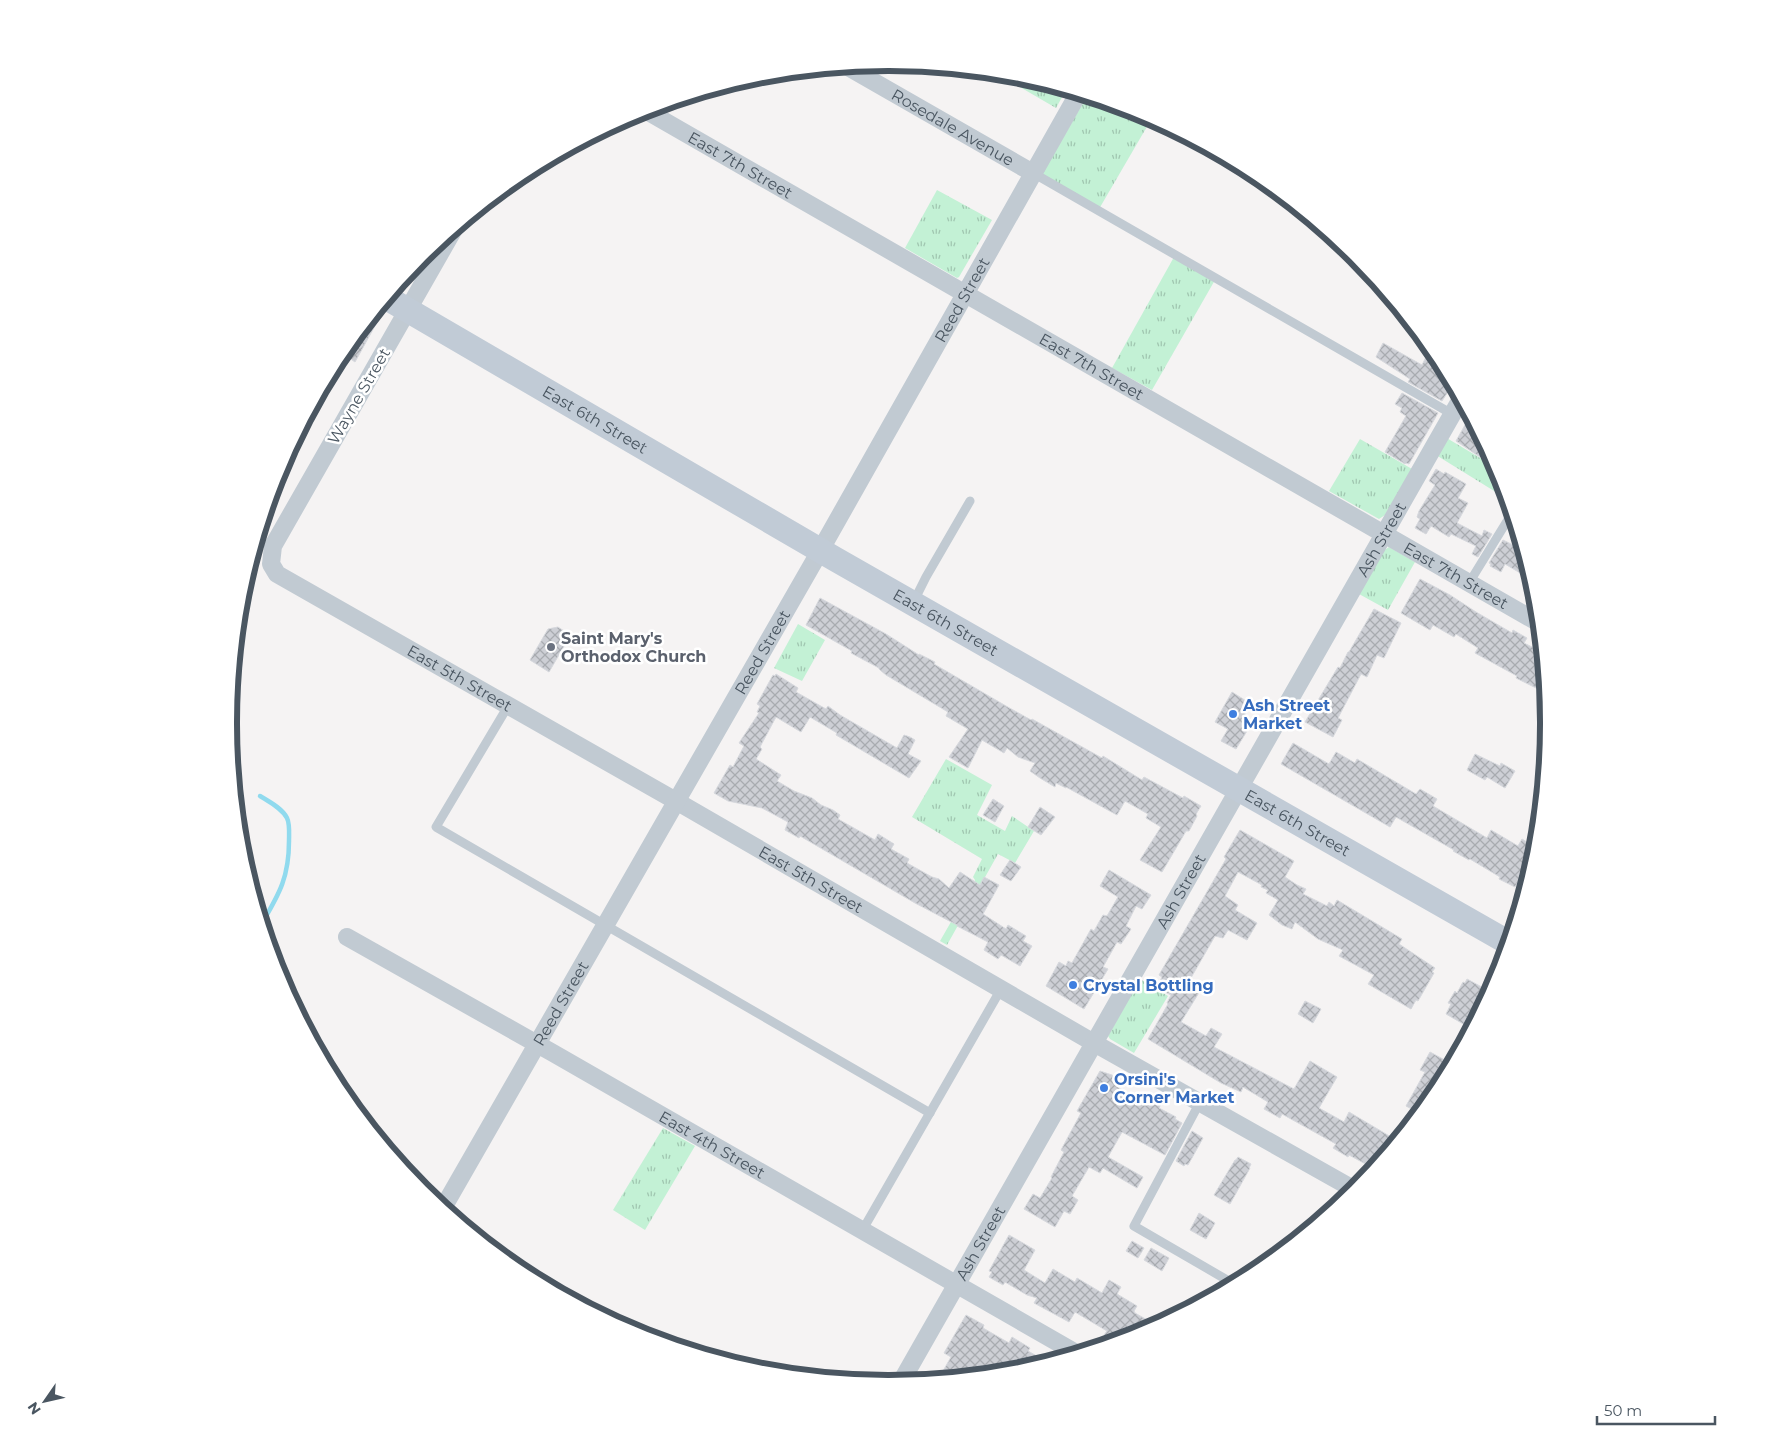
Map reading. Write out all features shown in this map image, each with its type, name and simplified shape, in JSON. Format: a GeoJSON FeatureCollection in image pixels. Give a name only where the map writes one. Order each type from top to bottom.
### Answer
{"type":"FeatureCollection","features":[{"type":"Feature","properties":{"kind":"main road","name":"East 6th Street"},"geometry":{"type":"LineString","coordinates":[[392,301],[913,604],[1503,940]]}},
{"type":"Feature","properties":{"kind":"street","name":"Rosedale Avenue"},"geometry":{"type":"LineString","coordinates":[[859,72],[1033,172]]}},
{"type":"Feature","properties":{"kind":"street","name":"Reed Street"},"geometry":{"type":"LineString","coordinates":[[447,1202],[820,550],[1075,99]]}},
{"type":"Feature","properties":{"kind":"street","name":"East 7th Street"},"geometry":{"type":"LineString","coordinates":[[654,115],[1532,619]]}},
{"type":"Feature","properties":{"kind":"street","name":"Wayne Street"},"geometry":{"type":"LineString","coordinates":[[271,564],[273,546],[443,248]]}},
{"type":"Feature","properties":{"kind":"street","name":"Ash Street"},"geometry":{"type":"LineString","coordinates":[[905,1374],[1457,406]]}},
{"type":"Feature","properties":{"kind":"street","name":"East 5th Street"},"geometry":{"type":"LineString","coordinates":[[271,564],[277,574],[676,801],[1094,1043],[1348,1185]]}},
{"type":"Feature","properties":{"kind":"street","name":"East 4th Street"},"geometry":{"type":"LineString","coordinates":[[347,937],[538,1044],[956,1284],[1062,1351]]}},
{"type":"Feature","properties":{"kind":"lane"},"geometry":{"type":"LineString","coordinates":[[1033,172],[1457,406]]}},
{"type":"Feature","properties":{"kind":"lane"},"geometry":{"type":"LineString","coordinates":[[913,604],[926,577],[970,501]]}},
{"type":"Feature","properties":{"kind":"lane"},"geometry":{"type":"LineString","coordinates":[[1470,583],[1508,520]]}},
{"type":"Feature","properties":{"kind":"lane"},"geometry":{"type":"LineString","coordinates":[[508,706],[436,827],[930,1113]]}},
{"type":"Feature","properties":{"kind":"lane"},"geometry":{"type":"LineString","coordinates":[[862,1231],[1001,988]]}},
{"type":"Feature","properties":{"kind":"lane"},"geometry":{"type":"LineString","coordinates":[[1200,1102],[1134,1226],[1226,1280]]}},
{"type":"Feature","properties":{"kind":"green space"},"geometry":{"type":"Polygon","coordinates":[[[1014,84],[1063,95],[1056,108],[1014,84]]]}},
{"type":"Feature","properties":{"kind":"green space"},"geometry":{"type":"Polygon","coordinates":[[[1084,102],[1148,125],[1099,209],[1042,174],[1084,102]]]}},
{"type":"Feature","properties":{"kind":"green space"},"geometry":{"type":"Polygon","coordinates":[[[937,190],[992,220],[957,278],[905,248],[937,190]]]}},
{"type":"Feature","properties":{"kind":"green space"},"geometry":{"type":"Polygon","coordinates":[[[1174,257],[1215,280],[1152,390],[1112,368],[1174,257]]]}},
{"type":"Feature","properties":{"kind":"green space"},"geometry":{"type":"Polygon","coordinates":[[[1445,437],[1485,461],[1498,494],[1436,455],[1445,437]]]}},
{"type":"Feature","properties":{"kind":"green space"},"geometry":{"type":"Polygon","coordinates":[[[1360,439],[1412,469],[1385,515],[1379,519],[1329,491],[1360,439]]]}},
{"type":"Feature","properties":{"kind":"green space"},"geometry":{"type":"Polygon","coordinates":[[[1389,547],[1415,562],[1388,610],[1359,594],[1382,552],[1389,547]]]}},
{"type":"Feature","properties":{"kind":"green space"},"geometry":{"type":"Polygon","coordinates":[[[798,624],[825,640],[802,681],[774,668],[798,624]]]}},
{"type":"Feature","properties":{"kind":"green space"},"geometry":{"type":"Polygon","coordinates":[[[946,759],[992,785],[977,815],[1005,831],[1012,816],[1034,831],[1015,863],[998,854],[947,945],[940,941],[975,880],[973,877],[982,859],[912,817],[946,759]]]}},
{"type":"Feature","properties":{"kind":"green space"},"geometry":{"type":"Polygon","coordinates":[[[1140,979],[1168,996],[1134,1053],[1108,1036],[1140,979]]]}},
{"type":"Feature","properties":{"kind":"green space"},"geometry":{"type":"Polygon","coordinates":[[[663,1128],[695,1146],[645,1230],[613,1210],[663,1128]]]}},
{"type":"Feature","properties":{"kind":"building"},"geometry":{"type":"Polygon","coordinates":[[[380,315],[381,315],[355,362],[349,358],[380,315]]]}},
{"type":"Feature","properties":{"kind":"building"},"geometry":{"type":"Polygon","coordinates":[[[1383,343],[1422,365],[1427,356],[1449,390],[1442,401],[1408,382],[1410,379],[1376,357],[1383,343]]]}},
{"type":"Feature","properties":{"kind":"building"},"geometry":{"type":"Polygon","coordinates":[[[1402,393],[1438,413],[1409,464],[1405,464],[1385,452],[1406,416],[1400,412],[1402,408],[1395,404],[1402,393]]]}},
{"type":"Feature","properties":{"kind":"building"},"geometry":{"type":"Polygon","coordinates":[[[1465,425],[1469,428],[1483,457],[1480,457],[1456,441],[1465,425]]]}},
{"type":"Feature","properties":{"kind":"building"},"geometry":{"type":"Polygon","coordinates":[[[1436,469],[1466,484],[1458,498],[1468,503],[1457,523],[1482,536],[1484,530],[1492,534],[1478,557],[1472,554],[1476,546],[1451,534],[1449,537],[1431,526],[1426,534],[1415,528],[1420,519],[1417,517],[1419,511],[1435,485],[1429,481],[1436,469]]]}},
{"type":"Feature","properties":{"kind":"building"},"geometry":{"type":"Polygon","coordinates":[[[1503,540],[1516,546],[1523,575],[1505,564],[1501,572],[1490,566],[1491,564],[1489,563],[1503,540]]]}},
{"type":"Feature","properties":{"kind":"building"},"geometry":{"type":"Polygon","coordinates":[[[1420,579],[1450,595],[1512,633],[1513,630],[1527,638],[1524,643],[1536,649],[1539,690],[1475,653],[1478,648],[1456,634],[1454,637],[1433,625],[1430,630],[1401,613],[1420,579]]]}},
{"type":"Feature","properties":{"kind":"building"},"geometry":{"type":"Polygon","coordinates":[[[820,598],[886,634],[919,655],[935,662],[934,664],[1031,720],[1102,758],[1103,756],[1142,780],[1144,777],[1201,806],[1189,831],[1186,831],[1162,872],[1140,860],[1161,827],[1146,818],[1148,814],[1125,801],[1117,815],[1066,787],[1056,783],[1055,787],[1040,778],[1030,771],[1035,763],[1018,757],[1007,748],[1004,753],[982,740],[968,768],[949,757],[968,729],[946,716],[948,712],[886,675],[879,668],[851,653],[852,651],[806,625],[820,598]]]}},
{"type":"Feature","properties":{"kind":"building"},"geometry":{"type":"Polygon","coordinates":[[[1374,609],[1401,623],[1384,658],[1377,655],[1367,677],[1361,674],[1338,718],[1342,720],[1333,737],[1305,722],[1338,667],[1340,668],[1374,609]]]}},
{"type":"Feature","properties":{"kind":"building"},"geometry":{"type":"Polygon","coordinates":[[[558,627],[564,631],[567,641],[549,672],[530,660],[548,629],[558,627]]]}},
{"type":"Feature","properties":{"kind":"building"},"geometry":{"type":"Polygon","coordinates":[[[776,674],[798,688],[796,692],[826,709],[828,706],[897,748],[904,735],[915,740],[908,754],[921,761],[909,778],[836,735],[837,733],[810,717],[801,732],[776,717],[760,747],[762,749],[756,759],[781,775],[777,781],[833,810],[840,815],[838,819],[875,840],[878,834],[894,844],[891,849],[909,859],[907,863],[939,879],[949,888],[960,872],[980,885],[984,877],[999,885],[983,914],[1006,929],[1008,925],[1026,936],[1023,941],[1032,946],[1020,966],[1001,955],[998,959],[984,950],[988,942],[915,903],[800,836],[799,838],[785,830],[788,822],[762,808],[728,801],[714,793],[730,765],[733,767],[744,746],[739,743],[759,713],[757,712],[760,706],[757,704],[773,675],[775,676],[776,674]]]}},
{"type":"Feature","properties":{"kind":"building"},"geometry":{"type":"Polygon","coordinates":[[[1232,692],[1251,704],[1242,720],[1250,723],[1248,725],[1250,726],[1236,749],[1221,741],[1228,729],[1215,722],[1232,692]]]}},
{"type":"Feature","properties":{"kind":"building"},"geometry":{"type":"Polygon","coordinates":[[[1293,743],[1329,764],[1336,752],[1355,763],[1357,759],[1416,794],[1420,789],[1437,799],[1433,806],[1487,838],[1491,830],[1518,846],[1522,839],[1529,843],[1522,874],[1515,887],[1396,817],[1390,827],[1281,764],[1293,743]]]}},
{"type":"Feature","properties":{"kind":"building"},"geometry":{"type":"Polygon","coordinates":[[[1475,754],[1500,766],[1501,763],[1515,771],[1505,788],[1487,777],[1485,780],[1467,770],[1475,754]]]}},
{"type":"Feature","properties":{"kind":"building"},"geometry":{"type":"Polygon","coordinates":[[[993,799],[1004,806],[995,822],[983,815],[993,799]]]}},
{"type":"Feature","properties":{"kind":"building"},"geometry":{"type":"Polygon","coordinates":[[[1040,807],[1055,817],[1041,835],[1028,827],[1040,807]]]}},
{"type":"Feature","properties":{"kind":"building"},"geometry":{"type":"Polygon","coordinates":[[[1240,830],[1294,861],[1285,877],[1306,889],[1303,894],[1327,906],[1329,902],[1334,906],[1337,900],[1402,939],[1399,944],[1435,968],[1418,1001],[1416,1000],[1411,1009],[1368,984],[1374,975],[1339,956],[1343,950],[1318,939],[1295,922],[1292,929],[1282,925],[1269,915],[1278,900],[1266,893],[1268,890],[1261,887],[1262,885],[1238,872],[1225,896],[1238,905],[1235,910],[1257,923],[1247,940],[1228,930],[1223,938],[1215,936],[1188,983],[1200,991],[1181,1022],[1206,1036],[1211,1028],[1222,1034],[1214,1047],[1294,1089],[1310,1061],[1337,1077],[1319,1108],[1344,1122],[1349,1112],[1392,1137],[1367,1165],[1349,1155],[1348,1157],[1333,1148],[1336,1144],[1282,1114],[1280,1118],[1264,1109],[1268,1102],[1243,1087],[1241,1092],[1221,1083],[1148,1039],[1168,1004],[1171,995],[1157,988],[1162,977],[1159,975],[1226,859],[1224,857],[1240,830]]]}},
{"type":"Feature","properties":{"kind":"building"},"geometry":{"type":"Polygon","coordinates":[[[1010,860],[1021,867],[1011,881],[1000,875],[1010,860]]]}},
{"type":"Feature","properties":{"kind":"building"},"geometry":{"type":"Polygon","coordinates":[[[1109,870],[1151,895],[1142,909],[1136,906],[1126,926],[1131,929],[1121,944],[1117,942],[1103,967],[1108,969],[1084,1009],[1046,986],[1059,962],[1066,966],[1068,961],[1072,963],[1091,929],[1094,931],[1103,915],[1107,916],[1118,897],[1100,886],[1109,870]]]}},
{"type":"Feature","properties":{"kind":"building"},"geometry":{"type":"Polygon","coordinates":[[[1467,979],[1484,988],[1465,1025],[1446,1014],[1451,1004],[1448,1003],[1455,991],[1457,993],[1463,982],[1465,983],[1467,979]]]}},
{"type":"Feature","properties":{"kind":"building"},"geometry":{"type":"Polygon","coordinates":[[[1305,1001],[1321,1009],[1313,1023],[1298,1014],[1305,1001]]]}},
{"type":"Feature","properties":{"kind":"building"},"geometry":{"type":"Polygon","coordinates":[[[1430,1052],[1446,1061],[1413,1110],[1406,1106],[1425,1072],[1420,1070],[1430,1052]]]}},
{"type":"Feature","properties":{"kind":"building"},"geometry":{"type":"Polygon","coordinates":[[[1100,1071],[1112,1075],[1119,1080],[1116,1086],[1147,1104],[1150,1098],[1161,1104],[1159,1108],[1176,1117],[1175,1119],[1182,1123],[1165,1155],[1122,1132],[1108,1157],[1143,1177],[1137,1188],[1103,1168],[1100,1173],[1089,1167],[1072,1196],[1078,1200],[1070,1214],[1064,1211],[1055,1227],[1024,1209],[1033,1194],[1040,1198],[1052,1178],[1064,1152],[1061,1150],[1081,1113],[1077,1111],[1100,1071]]]}},
{"type":"Feature","properties":{"kind":"building"},"geometry":{"type":"Polygon","coordinates":[[[1192,1131],[1203,1138],[1188,1165],[1185,1164],[1184,1166],[1176,1161],[1192,1131]]]}},
{"type":"Feature","properties":{"kind":"building"},"geometry":{"type":"Polygon","coordinates":[[[1238,1157],[1251,1164],[1230,1204],[1214,1195],[1238,1157]]]}},
{"type":"Feature","properties":{"kind":"building"},"geometry":{"type":"Polygon","coordinates":[[[1199,1213],[1215,1223],[1206,1239],[1190,1230],[1199,1213]]]}},
{"type":"Feature","properties":{"kind":"building"},"geometry":{"type":"Polygon","coordinates":[[[1009,1235],[1035,1250],[1024,1270],[1045,1283],[1053,1269],[1075,1282],[1077,1278],[1102,1293],[1109,1280],[1121,1287],[1117,1294],[1137,1306],[1134,1311],[1135,1313],[1148,1321],[1107,1337],[1104,1335],[1107,1331],[1075,1312],[1069,1322],[1034,1303],[1037,1298],[1027,1295],[1005,1282],[1003,1285],[989,1277],[992,1272],[989,1271],[1009,1235]]]}},
{"type":"Feature","properties":{"kind":"building"},"geometry":{"type":"Polygon","coordinates":[[[1132,1241],[1144,1248],[1138,1258],[1126,1251],[1132,1241]]]}},
{"type":"Feature","properties":{"kind":"building"},"geometry":{"type":"Polygon","coordinates":[[[1151,1248],[1169,1258],[1162,1271],[1144,1260],[1151,1248]]]}},
{"type":"Feature","properties":{"kind":"building"},"geometry":{"type":"Polygon","coordinates":[[[966,1315],[984,1325],[983,1328],[1009,1343],[1012,1337],[1030,1348],[1028,1351],[1038,1357],[974,1369],[942,1372],[951,1357],[944,1353],[966,1315]]]}},
{"type":"Feature","properties":{"kind":"waterway"},"geometry":{"type":"LineString","coordinates":[[260,796],[282,811],[289,823],[289,853],[285,874],[274,902],[266,916]]}},
{"type":"Feature","properties":{"kind":"place","name":"Saint Mary's Orthodox Church"},"geometry":{"type":"Point","coordinates":[551,647]}},
{"type":"Feature","properties":{"kind":"place","name":"Ash Street Market"},"geometry":{"type":"Point","coordinates":[1233,714]}},
{"type":"Feature","properties":{"kind":"place","name":"Crystal Bottling"},"geometry":{"type":"Point","coordinates":[1073,985]}},
{"type":"Feature","properties":{"kind":"place","name":"Orsini's Corner Market"},"geometry":{"type":"Point","coordinates":[1104,1088]}}]}
